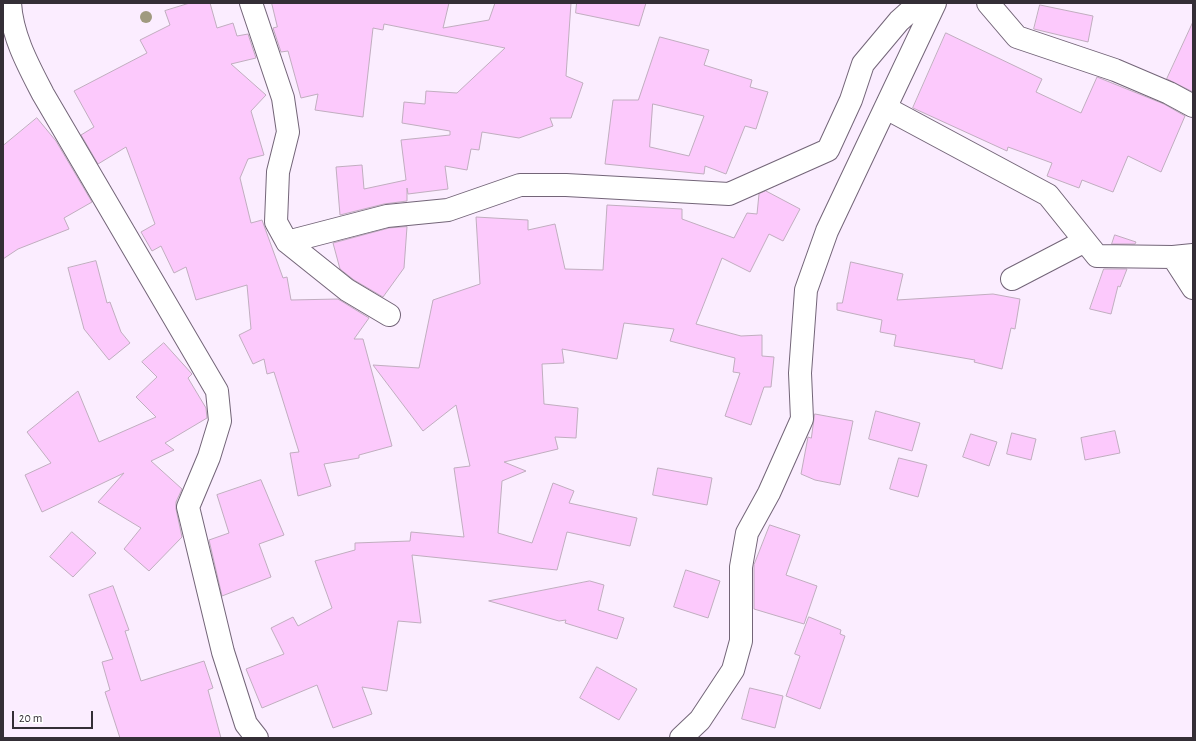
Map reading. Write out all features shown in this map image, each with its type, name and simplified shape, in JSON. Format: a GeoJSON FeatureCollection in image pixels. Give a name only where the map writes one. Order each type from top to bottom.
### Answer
{"type":"FeatureCollection","features":[{"type":"Feature","properties":{"kind":"street"},"geometry":{"type":"LineString","coordinates":[[10,3],[11,16],[23,55],[43,94],[217,391],[220,420],[209,457],[188,507],[223,652],[246,724],[257,738]]}},
{"type":"Feature","properties":{"kind":"street"},"geometry":{"type":"LineString","coordinates":[[251,3],[284,105],[288,132],[278,172],[276,222],[287,242],[347,290],[388,315]]}},
{"type":"Feature","properties":{"kind":"street"},"geometry":{"type":"LineString","coordinates":[[287,242],[387,216],[448,210],[520,185],[566,185],[729,194],[828,150],[851,100],[863,64],[899,21],[919,3]]}},
{"type":"Feature","properties":{"kind":"street"},"geometry":{"type":"LineString","coordinates":[[681,738],[700,720],[733,670],[741,640],[740,567],[747,533],[769,493],[802,419],[800,372],[806,290],[827,231],[935,3]]}},
{"type":"Feature","properties":{"kind":"street"},"geometry":{"type":"LineString","coordinates":[[988,3],[1017,37],[1115,70],[1169,92],[1193,106]]}},
{"type":"Feature","properties":{"kind":"street"},"geometry":{"type":"LineString","coordinates":[[886,108],[1048,195],[1097,256],[1183,256],[1193,288]]}},
{"type":"Feature","properties":{"kind":"street"},"geometry":{"type":"LineString","coordinates":[[1012,279],[1085,242]]}},
{"type":"Feature","properties":{"kind":"building"},"geometry":{"type":"Polygon","coordinates":[[[190,3],[210,3],[217,28],[233,23],[237,36],[248,34],[256,58],[231,64],[266,95],[251,111],[264,155],[248,159],[240,178],[251,223],[262,220],[283,278],[287,277],[291,300],[338,299],[369,318],[354,339],[363,339],[392,446],[359,455],[359,458],[324,464],[331,486],[298,496],[290,453],[299,452],[274,372],[267,374],[264,359],[253,364],[239,335],[251,329],[247,285],[196,300],[186,267],[174,273],[161,246],[152,251],[141,232],[155,224],[126,147],[98,164],[81,135],[94,127],[74,91],[147,53],[140,40],[170,25],[165,11],[190,3]]]}},
{"type":"Feature","properties":{"kind":"building"},"geometry":{"type":"Polygon","coordinates":[[[272,3],[449,3],[443,28],[489,20],[495,3],[571,3],[566,76],[583,83],[571,118],[550,118],[553,126],[519,138],[482,132],[479,150],[471,149],[467,170],[445,166],[448,189],[408,194],[407,188],[407,201],[384,204],[340,215],[336,167],[362,165],[364,189],[406,180],[401,140],[450,135],[450,131],[402,123],[404,102],[425,104],[426,91],[457,93],[505,48],[384,24],[383,30],[373,28],[363,117],[315,110],[318,94],[301,98],[288,51],[281,52],[273,28],[277,27],[272,3]]]}},
{"type":"Feature","properties":{"kind":"building"},"geometry":{"type":"Polygon","coordinates":[[[577,3],[646,3],[639,26],[576,13],[577,3]]]}},
{"type":"Feature","properties":{"kind":"building"},"geometry":{"type":"Polygon","coordinates":[[[1040,5],[1093,16],[1088,42],[1034,29],[1040,5]]]}},
{"type":"Feature","properties":{"kind":"building"},"geometry":{"type":"Polygon","coordinates":[[[1193,22],[1193,92],[1167,79],[1193,22]]]}},
{"type":"Feature","properties":{"kind":"building"},"geometry":{"type":"Polygon","coordinates":[[[946,33],[1042,79],[1036,92],[1081,113],[1097,77],[1164,104],[1185,116],[1161,172],[1128,156],[1113,192],[1082,180],[1079,188],[1047,176],[1052,163],[1008,147],[1007,151],[913,108],[946,33]]]}},
{"type":"Feature","properties":{"kind":"building"},"geometry":{"type":"Polygon","coordinates":[[[660,37],[709,50],[704,65],[752,80],[750,87],[768,92],[756,129],[745,126],[726,174],[705,166],[704,174],[605,164],[613,100],[638,100],[660,37]],[[653,104],[650,147],[689,156],[704,116],[653,104]]]}},
{"type":"Feature","properties":{"kind":"building"},"geometry":{"type":"Polygon","coordinates":[[[37,118],[56,141],[92,202],[64,218],[69,229],[18,249],[3,259],[3,146],[37,118]]]}},
{"type":"Feature","properties":{"kind":"building"},"geometry":{"type":"Polygon","coordinates":[[[766,191],[800,209],[783,241],[769,234],[750,272],[722,258],[696,324],[741,336],[762,335],[762,356],[774,357],[771,387],[764,387],[751,425],[725,416],[740,373],[733,372],[735,358],[670,341],[674,329],[624,323],[617,359],[562,349],[564,363],[542,364],[544,404],[578,408],[576,438],[555,437],[558,449],[504,462],[526,471],[502,481],[498,533],[532,543],[553,483],[574,491],[569,503],[637,518],[630,546],[567,532],[557,570],[412,555],[421,623],[398,621],[387,691],[362,687],[372,714],[333,728],[317,685],[262,708],[246,669],[284,654],[271,628],[293,617],[298,626],[332,608],[315,561],[355,550],[355,543],[410,541],[411,532],[464,537],[454,468],[470,466],[456,405],[423,431],[373,365],[419,368],[433,300],[480,284],[476,217],[528,220],[528,230],[555,224],[565,269],[603,270],[607,205],[682,209],[682,219],[734,238],[747,213],[757,214],[759,194],[766,191]]]}},
{"type":"Feature","properties":{"kind":"building"},"geometry":{"type":"Polygon","coordinates":[[[407,227],[404,268],[383,297],[354,280],[340,269],[333,243],[389,228],[407,227]]]}},
{"type":"Feature","properties":{"kind":"building"},"geometry":{"type":"Polygon","coordinates":[[[1115,235],[1136,242],[1135,244],[1112,244],[1115,235]]]}},
{"type":"Feature","properties":{"kind":"building"},"geometry":{"type":"Polygon","coordinates":[[[96,261],[107,303],[110,302],[121,332],[130,343],[109,360],[84,329],[68,268],[96,261]]]}},
{"type":"Feature","properties":{"kind":"building"},"geometry":{"type":"Polygon","coordinates":[[[851,262],[903,274],[897,300],[993,294],[1020,299],[1015,329],[1011,328],[1002,369],[974,362],[975,360],[894,346],[896,335],[880,332],[882,320],[837,310],[837,303],[842,303],[851,262]]]}},
{"type":"Feature","properties":{"kind":"building"},"geometry":{"type":"Polygon","coordinates":[[[1104,269],[1127,269],[1120,287],[1118,286],[1111,314],[1090,309],[1104,269]]]}},
{"type":"Feature","properties":{"kind":"building"},"geometry":{"type":"Polygon","coordinates":[[[164,343],[192,374],[188,378],[206,408],[207,418],[165,443],[174,450],[151,461],[182,489],[176,502],[176,509],[182,537],[149,571],[124,549],[141,528],[98,502],[124,473],[42,512],[25,475],[51,463],[27,432],[78,391],[99,442],[156,417],[136,397],[157,377],[142,362],[164,343]]]}},
{"type":"Feature","properties":{"kind":"building"},"geometry":{"type":"Polygon","coordinates":[[[876,411],[920,423],[912,451],[869,439],[876,411]]]}},
{"type":"Feature","properties":{"kind":"building"},"geometry":{"type":"Polygon","coordinates":[[[815,414],[853,421],[840,485],[815,480],[801,474],[808,437],[811,438],[815,414]]]}},
{"type":"Feature","properties":{"kind":"building"},"geometry":{"type":"Polygon","coordinates":[[[1115,431],[1120,453],[1085,460],[1081,438],[1115,431]]]}},
{"type":"Feature","properties":{"kind":"building"},"geometry":{"type":"Polygon","coordinates":[[[1012,433],[1036,439],[1031,460],[1007,454],[1012,433]]]}},
{"type":"Feature","properties":{"kind":"building"},"geometry":{"type":"Polygon","coordinates":[[[971,434],[997,442],[989,466],[963,457],[971,434]]]}},
{"type":"Feature","properties":{"kind":"building"},"geometry":{"type":"Polygon","coordinates":[[[899,458],[927,465],[918,497],[890,489],[899,458]]]}},
{"type":"Feature","properties":{"kind":"building"},"geometry":{"type":"Polygon","coordinates":[[[658,468],[712,478],[707,505],[653,495],[658,468]]]}},
{"type":"Feature","properties":{"kind":"building"},"geometry":{"type":"Polygon","coordinates":[[[261,480],[284,535],[259,544],[271,577],[222,596],[209,540],[229,533],[217,495],[261,480]]]}},
{"type":"Feature","properties":{"kind":"building"},"geometry":{"type":"Polygon","coordinates":[[[770,525],[800,535],[786,575],[817,586],[804,624],[754,609],[754,565],[770,525]]]}},
{"type":"Feature","properties":{"kind":"building"},"geometry":{"type":"Polygon","coordinates":[[[72,532],[96,553],[73,577],[50,557],[72,532]]]}},
{"type":"Feature","properties":{"kind":"building"},"geometry":{"type":"Polygon","coordinates":[[[686,570],[720,581],[708,618],[674,607],[686,570]]]}},
{"type":"Feature","properties":{"kind":"building"},"geometry":{"type":"Polygon","coordinates":[[[590,581],[604,585],[598,610],[624,618],[617,639],[565,623],[566,620],[559,621],[489,601],[590,581]]]}},
{"type":"Feature","properties":{"kind":"building"},"geometry":{"type":"Polygon","coordinates":[[[113,586],[129,630],[125,631],[141,681],[204,661],[213,688],[208,690],[221,738],[120,738],[105,692],[110,690],[102,662],[113,659],[89,595],[113,586]]]}},
{"type":"Feature","properties":{"kind":"building"},"geometry":{"type":"Polygon","coordinates":[[[809,617],[841,630],[840,634],[845,636],[820,709],[786,696],[800,656],[795,654],[809,617]]]}},
{"type":"Feature","properties":{"kind":"building"},"geometry":{"type":"Polygon","coordinates":[[[597,667],[637,689],[619,720],[580,698],[597,667]]]}},
{"type":"Feature","properties":{"kind":"building"},"geometry":{"type":"Polygon","coordinates":[[[750,688],[783,696],[775,728],[742,719],[750,688]]]}}]}
